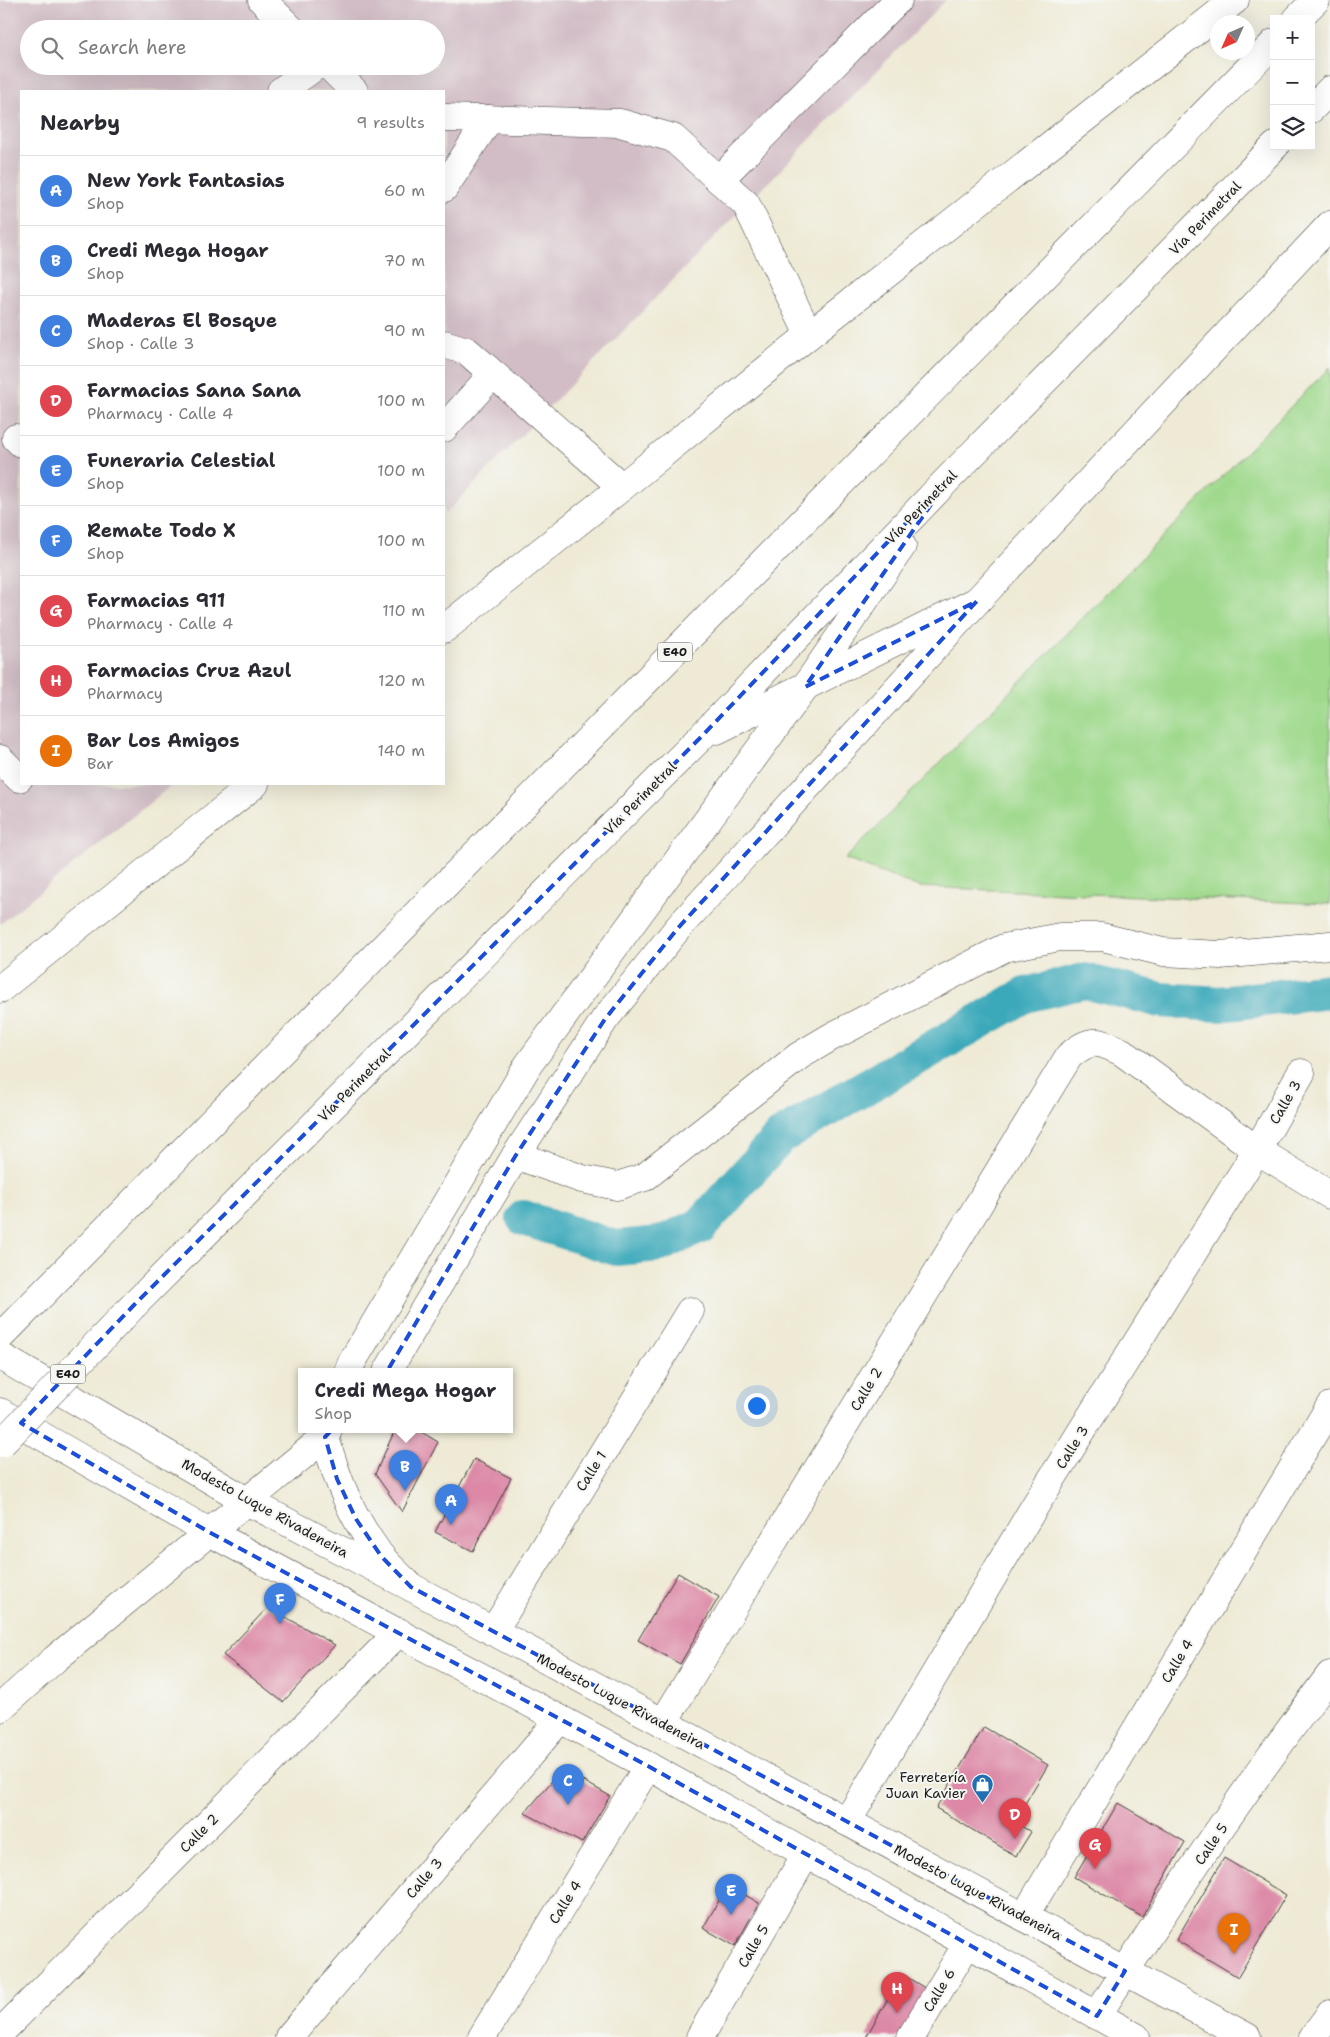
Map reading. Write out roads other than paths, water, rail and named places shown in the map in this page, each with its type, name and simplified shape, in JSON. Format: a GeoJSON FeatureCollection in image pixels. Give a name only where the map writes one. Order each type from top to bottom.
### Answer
{"type":"FeatureCollection","features":[{"type":"Feature","properties":{"kind":"main road"},"geometry":{"type":"LineString","coordinates":[[262,0],[282,20]]}},
{"type":"Feature","properties":{"kind":"main road"},"geometry":{"type":"LineString","coordinates":[[719,180],[898,0]]}},
{"type":"Feature","properties":{"kind":"main road"},"geometry":{"type":"LineString","coordinates":[[445,628],[808,335],[1235,0]]}},
{"type":"Feature","properties":{"kind":"main road"},"geometry":{"type":"LineString","coordinates":[[1301,15],[1316,0]]}},
{"type":"Feature","properties":{"kind":"main road","name":"E40"},"geometry":{"type":"LineString","coordinates":[[0,1337],[1270,47]]}},
{"type":"Feature","properties":{"kind":"main road"},"geometry":{"type":"LineString","coordinates":[[282,90],[303,75]]}},
{"type":"Feature","properties":{"kind":"main road"},"geometry":{"type":"LineString","coordinates":[[338,75],[353,90]]}},
{"type":"Feature","properties":{"kind":"main road"},"geometry":{"type":"LineString","coordinates":[[1315,105],[1330,90]]}},
{"type":"Feature","properties":{"kind":"main road"},"geometry":{"type":"LineString","coordinates":[[445,118],[620,123],[673,138],[746,204],[808,335]]}},
{"type":"Feature","properties":{"kind":"main road"},"geometry":{"type":"LineString","coordinates":[[445,186],[489,119]]}},
{"type":"Feature","properties":{"kind":"main road","name":"Vía Perimetral"},"geometry":{"type":"LineString","coordinates":[[1,1444],[134,1305],[700,738],[950,477],[1271,150]]}},
{"type":"Feature","properties":{"kind":"main road"},"geometry":{"type":"LineString","coordinates":[[389,1368],[516,1156],[605,1019],[678,928],[977,602],[1330,225]]}},
{"type":"Feature","properties":{"kind":"main road"},"geometry":{"type":"LineString","coordinates":[[445,344],[467,350],[622,487]]}},
{"type":"Feature","properties":{"kind":"main road"},"geometry":{"type":"LineString","coordinates":[[445,427],[493,374]]}},
{"type":"Feature","properties":{"kind":"main road"},"geometry":{"type":"LineString","coordinates":[[350,1368],[528,1065],[805,687],[950,477]]}},
{"type":"Feature","properties":{"kind":"main road"},"geometry":{"type":"LineString","coordinates":[[700,738],[977,602]]}},
{"type":"Feature","properties":{"kind":"main road"},"geometry":{"type":"LineString","coordinates":[[0,759],[19,778]]}},
{"type":"Feature","properties":{"kind":"main road"},"geometry":{"type":"LineString","coordinates":[[0,988],[254,785]]}},
{"type":"Feature","properties":{"kind":"main road"},"geometry":{"type":"LineString","coordinates":[[516,1156],[582,1179],[617,1186],[645,1177],[799,1056],[831,1037],[1004,948],[1060,937],[1102,937],[1163,952],[1220,956],[1330,945]]}},
{"type":"Feature","properties":{"kind":"main road","name":"Calle 2"},"geometry":{"type":"LineString","coordinates":[[663,1723],[1069,1056],[1084,1044],[1102,1043],[1115,1049],[1257,1150]]}},
{"type":"Feature","properties":{"kind":"main road","name":"Calle 3"},"geometry":{"type":"LineString","coordinates":[[847,1822],[1028,1518],[1257,1150],[1302,1073]]}},
{"type":"Feature","properties":{"kind":"main road"},"geometry":{"type":"LineString","coordinates":[[1257,1150],[1330,1195]]}},
{"type":"Feature","properties":{"kind":"main road","name":"Calle 1"},"geometry":{"type":"LineString","coordinates":[[493,1632],[690,1311]]}},
{"type":"Feature","properties":{"kind":"main road","name":"Modesto Luque Rivadeneira"},"geometry":{"type":"LineString","coordinates":[[0,1356],[247,1501],[411,1587],[1247,2037]]}},
{"type":"Feature","properties":{"kind":"main road","name":"Calle 4"},"geometry":{"type":"LineString","coordinates":[[1024,1917],[1330,1406]]}},
{"type":"Feature","properties":{"kind":"main road"},"geometry":{"type":"LineString","coordinates":[[0,1412],[209,1532],[648,1766],[1129,2035]]}},
{"type":"Feature","properties":{"kind":"main road"},"geometry":{"type":"LineString","coordinates":[[0,1708],[56,1658],[327,1433]]}},
{"type":"Feature","properties":{"kind":"main road"},"geometry":{"type":"LineString","coordinates":[[328,1433],[337,1479],[356,1519],[380,1556],[411,1587]]}},
{"type":"Feature","properties":{"kind":"main road","name":"Calle 2"},"geometry":{"type":"LineString","coordinates":[[0,2032],[399,1632]]}},
{"type":"Feature","properties":{"kind":"main road","name":"Calle 5"},"geometry":{"type":"LineString","coordinates":[[1097,2016],[1125,1971],[1276,1747],[1330,1675]]}},
{"type":"Feature","properties":{"kind":"main road","name":"Calle 3"},"geometry":{"type":"LineString","coordinates":[[289,2037],[560,1719]]}},
{"type":"Feature","properties":{"kind":"main road","name":"Calle 4"},"geometry":{"type":"LineString","coordinates":[[482,2037],[648,1766]]}},
{"type":"Feature","properties":{"kind":"main road","name":"Calle 5"},"geometry":{"type":"LineString","coordinates":[[700,2037],[806,1854]]}},
{"type":"Feature","properties":{"kind":"main road","name":"Calle 6"},"geometry":{"type":"LineString","coordinates":[[911,2037],[967,1944]]}},
{"type":"Feature","properties":{"kind":"main road"},"geometry":{"type":"LineString","coordinates":[[1313,2037],[1330,2014]]}},
{"type":"Feature","properties":{"kind":"waterway"},"geometry":{"type":"LineString","coordinates":[[524,1218],[616,1248],[660,1244],[700,1226],[781,1136],[1025,995],[1084,981],[1161,1000],[1220,1004],[1330,991]]}},
{"type":"Feature","properties":{"kind":"place","name":"Credi Mega Hogar"},"geometry":{"type":"Point","coordinates":[405,1491]}},
{"type":"Feature","properties":{"kind":"place","name":"New York Fantasias"},"geometry":{"type":"Point","coordinates":[451,1525]}},
{"type":"Feature","properties":{"kind":"place","name":"Remate Todo X"},"geometry":{"type":"Point","coordinates":[280,1624]}},
{"type":"Feature","properties":{"kind":"place","name":"Ferretería Juan Kavier"},"geometry":{"type":"Point","coordinates":[982,1804]}},
{"type":"Feature","properties":{"kind":"place","name":"Maderas El Bosque"},"geometry":{"type":"Point","coordinates":[568,1805]}},
{"type":"Feature","properties":{"kind":"place","name":"Farmacias Sana Sana"},"geometry":{"type":"Point","coordinates":[1015,1839]}},
{"type":"Feature","properties":{"kind":"place","name":"Farmacias 911"},"geometry":{"type":"Point","coordinates":[1095,1869]}},
{"type":"Feature","properties":{"kind":"place","name":"Funeraria Celestial"},"geometry":{"type":"Point","coordinates":[731,1915]}},
{"type":"Feature","properties":{"kind":"place","name":"Bar Los Amigos"},"geometry":{"type":"Point","coordinates":[1234,1954]}},
{"type":"Feature","properties":{"kind":"place","name":"Farmacias Cruz Azul"},"geometry":{"type":"Point","coordinates":[897,2013]}}]}
